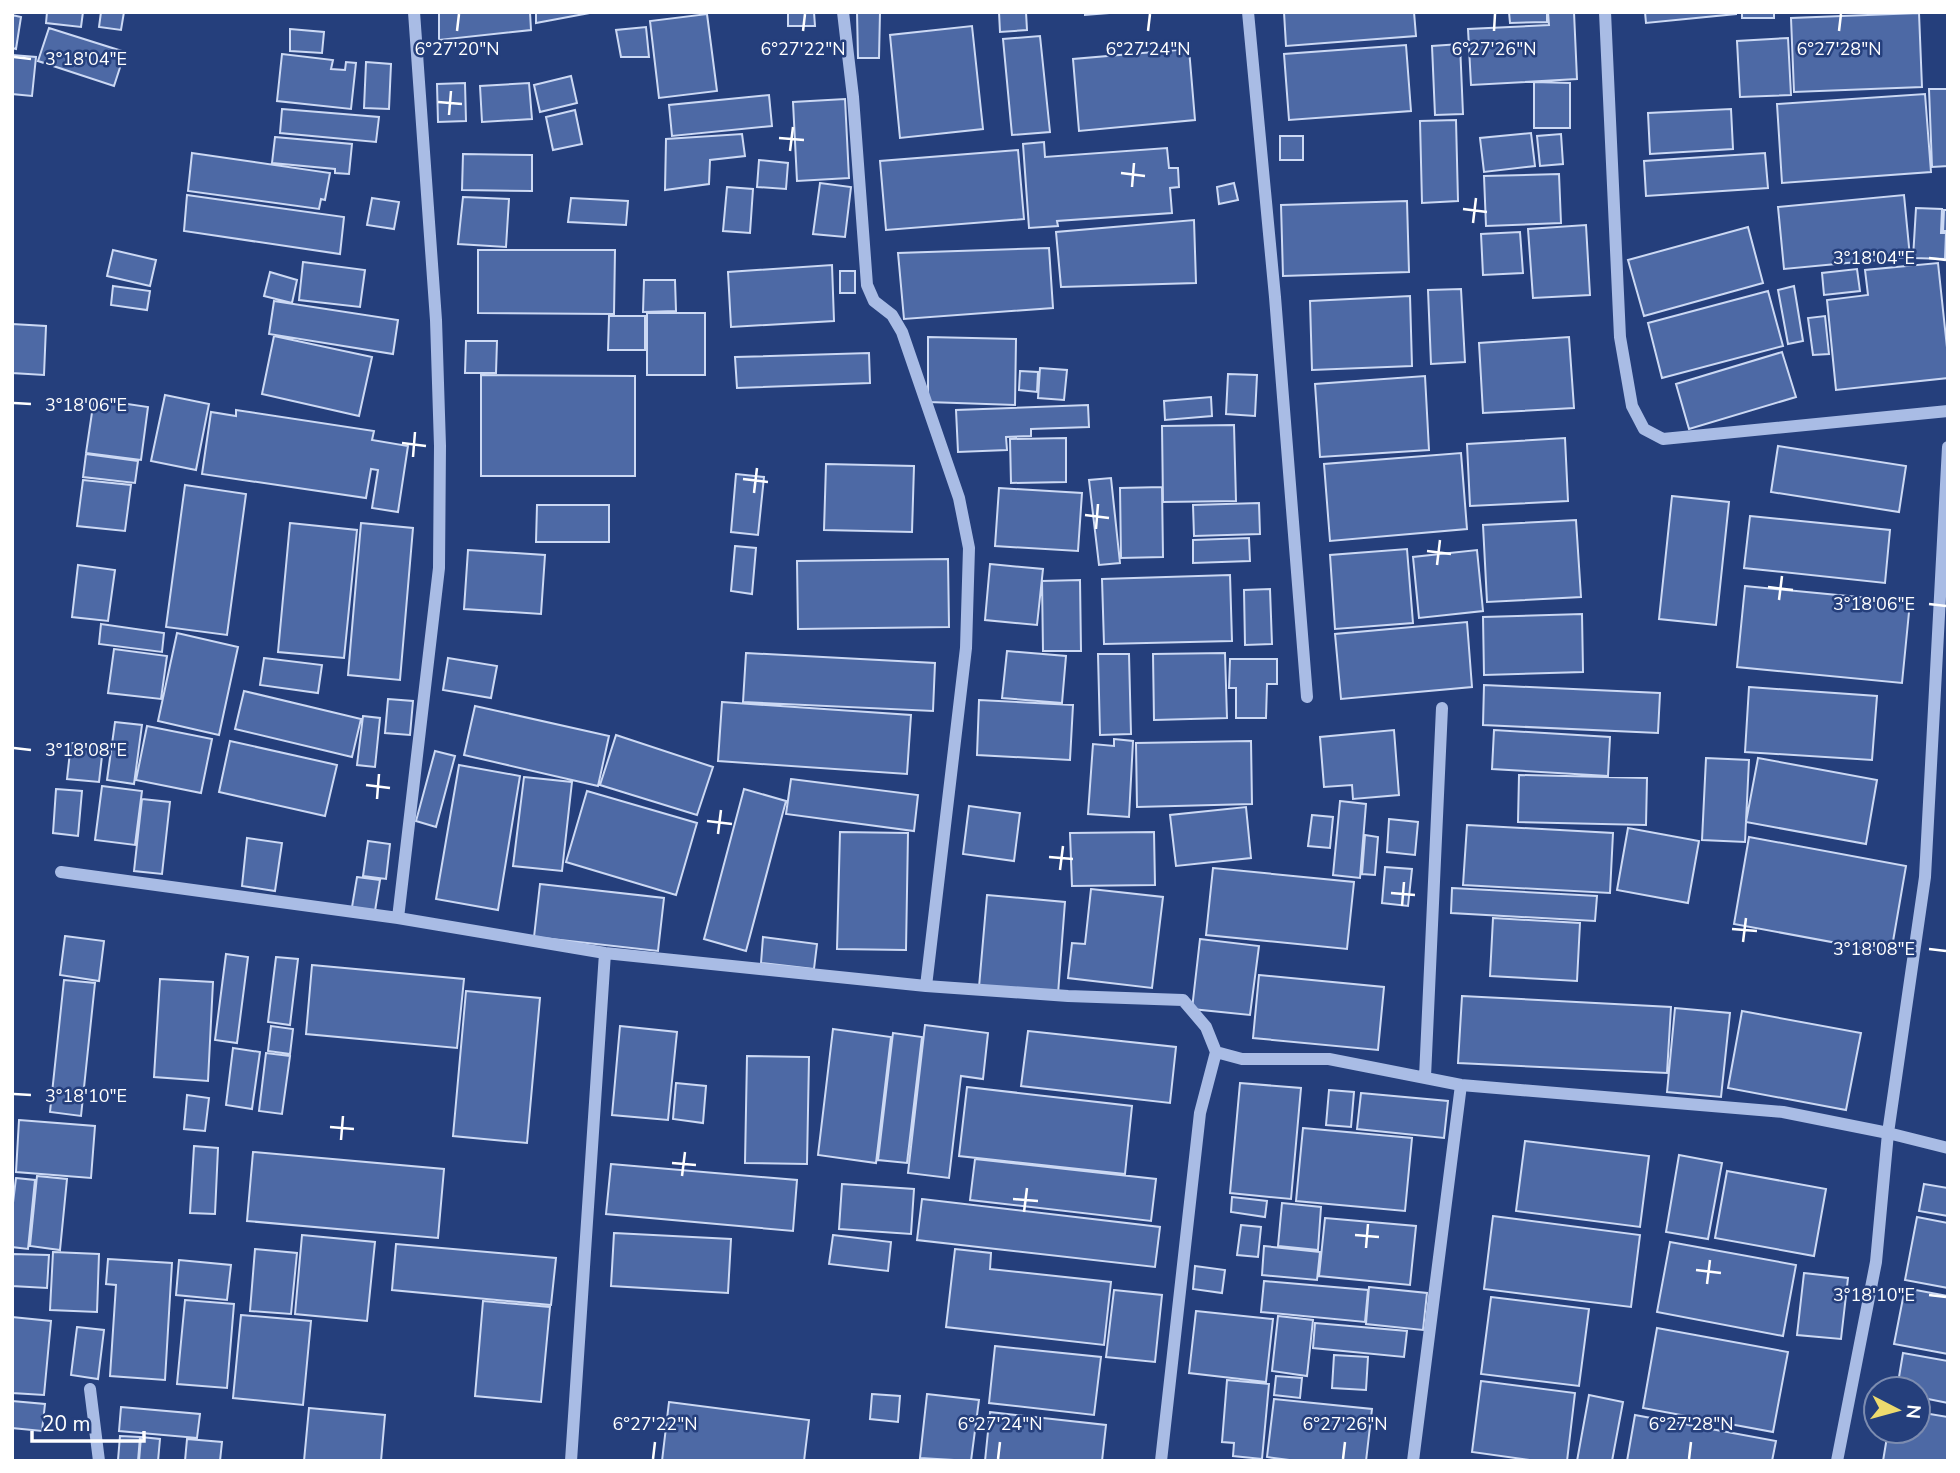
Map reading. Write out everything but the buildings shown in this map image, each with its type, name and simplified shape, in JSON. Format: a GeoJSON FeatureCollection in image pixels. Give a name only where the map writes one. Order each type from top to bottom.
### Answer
{"type":"FeatureCollection","features":[{"type":"Feature","properties":{"kind":"street"},"geometry":{"type":"LineString","coordinates":[[398,918],[439,568],[436,320],[414,12]]}},
{"type":"Feature","properties":{"kind":"street"},"geometry":{"type":"LineString","coordinates":[[843,12],[853,97],[867,285],[874,301],[892,315],[902,332],[959,498],[969,548],[966,648],[926,986]]}},
{"type":"Feature","properties":{"kind":"street"},"geometry":{"type":"LineString","coordinates":[[1248,12],[1275,297],[1307,697]]}},
{"type":"Feature","properties":{"kind":"street"},"geometry":{"type":"LineString","coordinates":[[1605,12],[1620,337],[1633,406],[1644,429],[1663,439],[1948,411]]}},
{"type":"Feature","properties":{"kind":"street"},"geometry":{"type":"LineString","coordinates":[[1837,1461],[1876,1262],[1888,1133],[1925,877],[1948,447]]}},
{"type":"Feature","properties":{"kind":"street"},"geometry":{"type":"LineString","coordinates":[[1425,1077],[1442,708]]}},
{"type":"Feature","properties":{"kind":"street"},"geometry":{"type":"LineString","coordinates":[[61,872],[398,918],[605,953],[926,986],[1068,996],[1183,1000],[1206,1027],[1216,1052],[1200,1113],[1161,1461]]}},
{"type":"Feature","properties":{"kind":"street"},"geometry":{"type":"LineString","coordinates":[[571,1461],[605,953]]}},
{"type":"Feature","properties":{"kind":"street"},"geometry":{"type":"LineString","coordinates":[[1216,1052],[1242,1059],[1329,1059],[1461,1085],[1783,1112],[1948,1148]]}},
{"type":"Feature","properties":{"kind":"street"},"geometry":{"type":"LineString","coordinates":[[1413,1461],[1461,1085]]}},
{"type":"Feature","properties":{"kind":"street"},"geometry":{"type":"LineString","coordinates":[[90,1389],[99,1461]]}}]}
